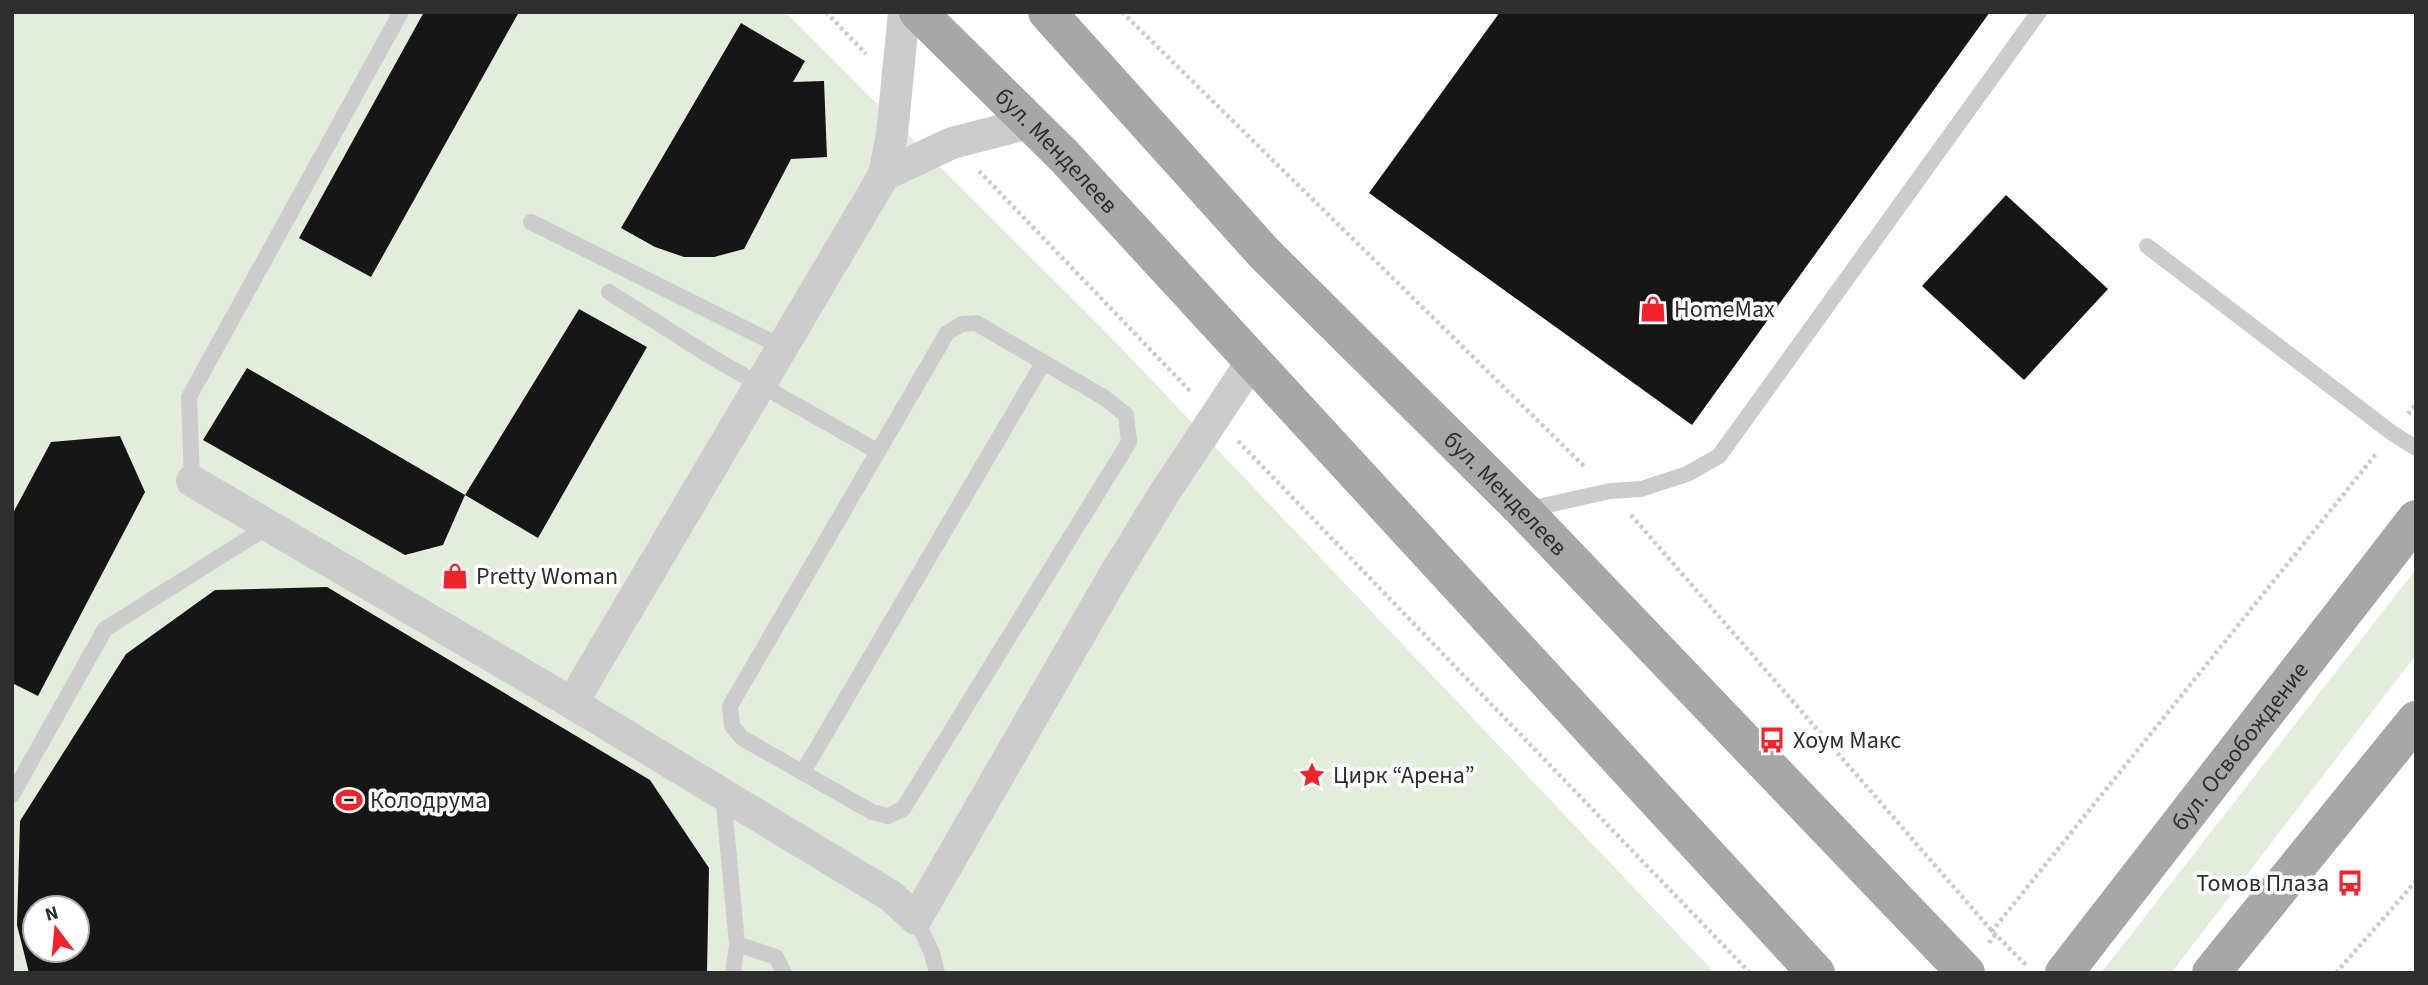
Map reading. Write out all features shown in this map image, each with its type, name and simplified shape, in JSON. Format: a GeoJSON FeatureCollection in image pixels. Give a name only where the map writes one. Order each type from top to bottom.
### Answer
{"type":"FeatureCollection","features":[{"type":"Feature","properties":{"kind":"main road","name":"бул. Менделеев"},"geometry":{"type":"LineString","coordinates":[[918,12],[1064,156],[1816,973]]}},
{"type":"Feature","properties":{"kind":"main road","name":"бул. Менделеев"},"geometry":{"type":"LineString","coordinates":[[1046,12],[1265,253],[1524,511],[1966,973]]}},
{"type":"Feature","properties":{"kind":"main road","name":"бул. Освобождение"},"geometry":{"type":"LineString","coordinates":[[2064,973],[2416,519]]}},
{"type":"Feature","properties":{"kind":"main road"},"geometry":{"type":"LineString","coordinates":[[2211,973],[2416,720]]}},
{"type":"Feature","properties":{"kind":"street"},"geometry":{"type":"LineString","coordinates":[[572,703],[884,175],[898,87],[904,12]]}},
{"type":"Feature","properties":{"kind":"street"},"geometry":{"type":"LineString","coordinates":[[884,175],[952,143],[1030,123]]}},
{"type":"Feature","properties":{"kind":"street"},"geometry":{"type":"LineString","coordinates":[[192,481],[723,794],[891,896],[916,919],[1112,577],[1252,360]]}},
{"type":"Feature","properties":{"kind":"lane"},"geometry":{"type":"LineString","coordinates":[[192,481],[190,397],[401,12]]}},
{"type":"Feature","properties":{"kind":"lane"},"geometry":{"type":"LineString","coordinates":[[1524,511],[1610,491],[1641,489],[1687,474],[1719,456],[2039,12]]}},
{"type":"Feature","properties":{"kind":"lane"},"geometry":{"type":"LineString","coordinates":[[531,222],[782,347]]}},
{"type":"Feature","properties":{"kind":"lane"},"geometry":{"type":"LineString","coordinates":[[2147,246],[2392,433],[2416,448]]}},
{"type":"Feature","properties":{"kind":"lane"},"geometry":{"type":"LineString","coordinates":[[609,292],[760,385],[877,451]]}},
{"type":"Feature","properties":{"kind":"lane"},"geometry":{"type":"LineString","coordinates":[[976,323],[1105,398],[1126,415],[1129,442],[903,809],[888,816],[872,812],[742,738],[732,726],[730,706],[877,451],[947,333],[962,324],[976,323]]}},
{"type":"Feature","properties":{"kind":"lane"},"geometry":{"type":"LineString","coordinates":[[803,772],[1043,363]]}},
{"type":"Feature","properties":{"kind":"lane"},"geometry":{"type":"LineString","coordinates":[[12,795],[105,629],[269,526]]}},
{"type":"Feature","properties":{"kind":"lane"},"geometry":{"type":"LineString","coordinates":[[723,794],[737,944],[733,973]]}},
{"type":"Feature","properties":{"kind":"lane"},"geometry":{"type":"LineString","coordinates":[[916,919],[932,953],[937,973]]}},
{"type":"Feature","properties":{"kind":"lane"},"geometry":{"type":"LineString","coordinates":[[737,944],[776,957],[784,973]]}},
{"type":"Feature","properties":{"kind":"path"},"geometry":{"type":"LineString","coordinates":[[826,12],[898,87]]}},
{"type":"Feature","properties":{"kind":"path"},"geometry":{"type":"LineString","coordinates":[[952,143],[1750,973]]}},
{"type":"Feature","properties":{"kind":"path"},"geometry":{"type":"LineString","coordinates":[[1992,931],[2416,404]]}},
{"type":"Feature","properties":{"kind":"path"},"geometry":{"type":"LineString","coordinates":[[2336,973],[2416,881]]}},
{"type":"Feature","properties":{"kind":"green space"},"geometry":{"type":"Polygon","coordinates":[[[12,12],[785,12],[1108,334],[1715,973],[12,973],[12,12]]]}},
{"type":"Feature","properties":{"kind":"green space"},"geometry":{"type":"Polygon","coordinates":[[[2416,569],[2416,655],[2171,973],[2101,973],[2416,569]]]}},
{"type":"Feature","properties":{"kind":"building"},"geometry":{"type":"Polygon","coordinates":[[[424,12],[519,12],[371,277],[299,238],[424,12]]]}},
{"type":"Feature","properties":{"kind":"building","name":"HomeMax"},"geometry":{"type":"Polygon","coordinates":[[[1500,12],[1990,12],[1692,425],[1369,193],[1500,12]]]}},
{"type":"Feature","properties":{"kind":"building"},"geometry":{"type":"Polygon","coordinates":[[[741,23],[805,61],[793,82],[824,81],[827,157],[791,159],[744,249],[714,257],[684,257],[655,247],[621,228],[741,23]]]}},
{"type":"Feature","properties":{"kind":"building"},"geometry":{"type":"Polygon","coordinates":[[[2006,195],[2108,289],[2024,380],[1922,286],[2006,195]]]}},
{"type":"Feature","properties":{"kind":"building"},"geometry":{"type":"Polygon","coordinates":[[[579,309],[647,347],[538,538],[465,495],[579,309]]]}},
{"type":"Feature","properties":{"kind":"building"},"geometry":{"type":"Polygon","coordinates":[[[247,368],[465,495],[443,545],[405,555],[203,440],[247,368]]]}},
{"type":"Feature","properties":{"kind":"building"},"geometry":{"type":"Polygon","coordinates":[[[120,436],[145,492],[38,696],[12,683],[12,515],[51,442],[120,436]]]}},
{"type":"Feature","properties":{"kind":"building","name":"Колодрума"},"geometry":{"type":"Polygon","coordinates":[[[327,587],[650,780],[709,868],[707,973],[29,973],[27,964],[91,964],[91,894],[21,894],[21,941],[17,925],[20,821],[126,654],[215,590],[327,587]]]}},
{"type":"Feature","properties":{"kind":"place","name":"HomeMax"},"geometry":{"type":"Point","coordinates":[1653,309]}},
{"type":"Feature","properties":{"kind":"place","name":"Pretty Woman"},"geometry":{"type":"Point","coordinates":[455,576]}},
{"type":"Feature","properties":{"kind":"place","name":"Хоум Макс"},"geometry":{"type":"Point","coordinates":[1772,740]}},
{"type":"Feature","properties":{"kind":"place","name":"Цирк “Арена”"},"geometry":{"type":"Point","coordinates":[1312,775]}},
{"type":"Feature","properties":{"kind":"place","name":"Колодрума"},"geometry":{"type":"Point","coordinates":[349,800]}},
{"type":"Feature","properties":{"kind":"place","name":"Томов Плаза"},"geometry":{"type":"Point","coordinates":[2350,883]}}]}
